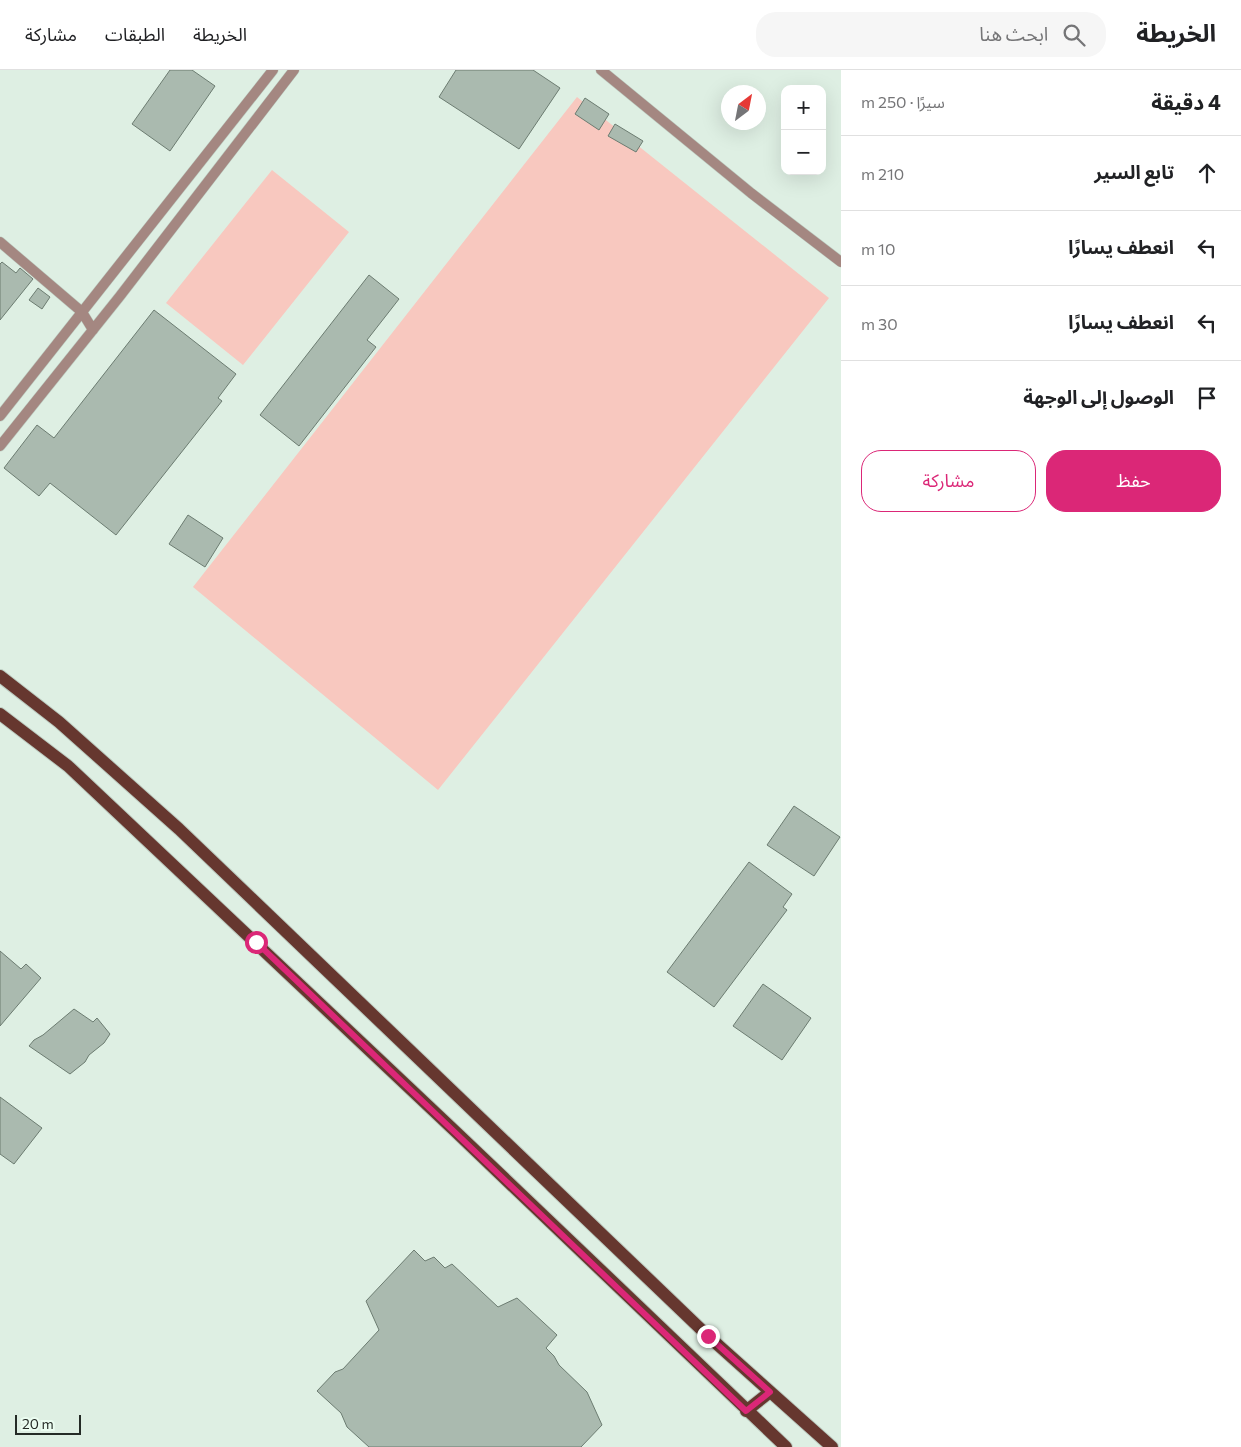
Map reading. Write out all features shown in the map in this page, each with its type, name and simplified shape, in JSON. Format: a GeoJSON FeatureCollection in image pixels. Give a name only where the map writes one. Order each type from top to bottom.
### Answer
{"type":"FeatureCollection","features":[{"type":"Feature","properties":{"kind":"main road"},"geometry":{"type":"LineString","coordinates":[[0,676],[58,722],[179,829],[693,1322],[832,1447]]}},
{"type":"Feature","properties":{"kind":"main road"},"geometry":{"type":"LineString","coordinates":[[0,714],[68,766],[786,1447]]}},
{"type":"Feature","properties":{"kind":"main road"},"geometry":{"type":"LineString","coordinates":[[746,1411],[770,1392]]}},
{"type":"Feature","properties":{"kind":"street"},"geometry":{"type":"LineString","coordinates":[[0,416],[273,70]]}},
{"type":"Feature","properties":{"kind":"street"},"geometry":{"type":"LineString","coordinates":[[0,446],[294,70]]}},
{"type":"Feature","properties":{"kind":"street"},"geometry":{"type":"LineString","coordinates":[[601,70],[751,193],[841,262]]}},
{"type":"Feature","properties":{"kind":"street"},"geometry":{"type":"LineString","coordinates":[[244,107],[257,118]]}},
{"type":"Feature","properties":{"kind":"street"},"geometry":{"type":"LineString","coordinates":[[0,242],[82,312],[92,330]]}},
{"type":"Feature","properties":{"kind":"shaded area"},"geometry":{"type":"Polygon","coordinates":[[[577,97],[829,298],[438,790],[193,587],[577,97]]]}},
{"type":"Feature","properties":{"kind":"shaded area"},"geometry":{"type":"Polygon","coordinates":[[[272,170],[349,232],[243,365],[166,303],[272,170]]]}},
{"type":"Feature","properties":{"kind":"building"},"geometry":{"type":"Polygon","coordinates":[[[170,70],[192,70],[215,86],[170,151],[132,124],[170,70]]]}},
{"type":"Feature","properties":{"kind":"building"},"geometry":{"type":"Polygon","coordinates":[[[456,70],[533,70],[560,88],[519,149],[439,97],[456,70]]]}},
{"type":"Feature","properties":{"kind":"building"},"geometry":{"type":"Polygon","coordinates":[[[585,98],[609,114],[599,130],[575,114],[585,98]]]}},
{"type":"Feature","properties":{"kind":"building"},"geometry":{"type":"Polygon","coordinates":[[[615,124],[643,141],[636,152],[608,136],[615,124]]]}},
{"type":"Feature","properties":{"kind":"building"},"geometry":{"type":"Polygon","coordinates":[[[2,262],[16,273],[20,268],[33,279],[0,320],[0,264],[2,262]]]}},
{"type":"Feature","properties":{"kind":"building"},"geometry":{"type":"Polygon","coordinates":[[[369,275],[399,299],[367,340],[376,347],[299,446],[260,415],[369,275]]]}},
{"type":"Feature","properties":{"kind":"building"},"geometry":{"type":"Polygon","coordinates":[[[38,288],[50,297],[42,309],[29,300],[38,288]]]}},
{"type":"Feature","properties":{"kind":"building"},"geometry":{"type":"Polygon","coordinates":[[[154,310],[236,374],[218,398],[222,401],[116,535],[50,483],[39,496],[4,468],[37,425],[54,438],[154,310]]]}},
{"type":"Feature","properties":{"kind":"building"},"geometry":{"type":"Polygon","coordinates":[[[188,515],[223,538],[205,567],[169,544],[188,515]]]}},
{"type":"Feature","properties":{"kind":"building"},"geometry":{"type":"Polygon","coordinates":[[[794,806],[840,837],[814,876],[767,845],[794,806]]]}},
{"type":"Feature","properties":{"kind":"building"},"geometry":{"type":"Polygon","coordinates":[[[749,862],[792,894],[783,907],[787,910],[714,1007],[667,972],[749,862]]]}},
{"type":"Feature","properties":{"kind":"building"},"geometry":{"type":"Polygon","coordinates":[[[0,951],[21,969],[26,964],[41,978],[0,1026],[0,951]]]}},
{"type":"Feature","properties":{"kind":"building"},"geometry":{"type":"Polygon","coordinates":[[[763,984],[811,1018],[782,1060],[733,1026],[763,984]]]}},
{"type":"Feature","properties":{"kind":"building"},"geometry":{"type":"Polygon","coordinates":[[[74,1009],[93,1022],[97,1018],[110,1034],[104,1043],[89,1055],[85,1062],[70,1074],[29,1046],[74,1009]]]}},
{"type":"Feature","properties":{"kind":"building"},"geometry":{"type":"Polygon","coordinates":[[[0,1097],[42,1128],[14,1164],[0,1154],[0,1097]]]}},
{"type":"Feature","properties":{"kind":"building"},"geometry":{"type":"Polygon","coordinates":[[[414,1250],[425,1261],[434,1257],[445,1268],[452,1264],[498,1307],[517,1298],[557,1335],[546,1348],[559,1365],[587,1392],[602,1425],[581,1447],[369,1447],[347,1427],[341,1413],[317,1391],[335,1372],[343,1369],[379,1330],[366,1301],[414,1250]]]}},
{"type":"Feature","properties":{"kind":"route"},"geometry":{"type":"LineString","coordinates":[[256,942],[746,1411],[770,1392],[708,1336]]}}]}
